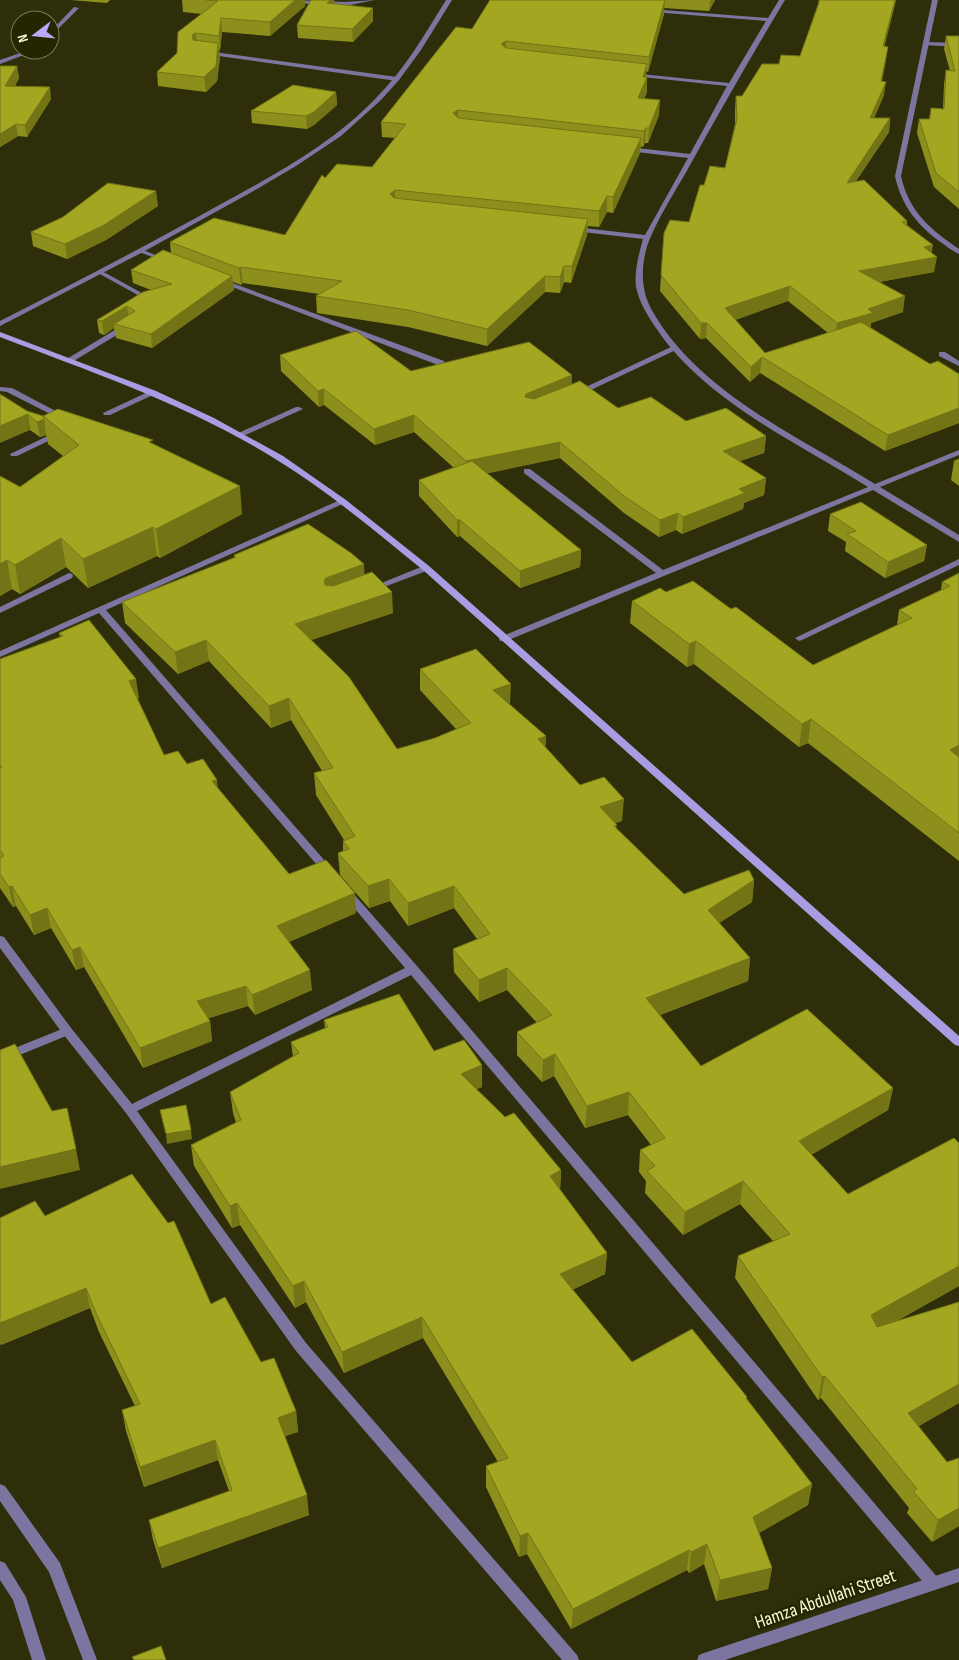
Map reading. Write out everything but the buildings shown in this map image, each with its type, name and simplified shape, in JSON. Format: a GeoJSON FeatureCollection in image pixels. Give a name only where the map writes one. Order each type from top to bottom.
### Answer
{"type":"FeatureCollection","features":[{"type":"Feature","properties":{"kind":"main road"},"geometry":{"type":"LineString","coordinates":[[0,334],[153,392],[280,458],[343,502],[426,568],[959,1042]]}},
{"type":"Feature","properties":{"kind":"street"},"geometry":{"type":"LineString","coordinates":[[290,1],[345,4],[372,0]]}},
{"type":"Feature","properties":{"kind":"street"},"geometry":{"type":"LineString","coordinates":[[0,324],[141,251],[287,170],[328,142],[361,116],[397,79],[449,0]]}},
{"type":"Feature","properties":{"kind":"street"},"geometry":{"type":"LineString","coordinates":[[782,0],[691,156],[647,237],[641,256],[639,281],[641,295],[660,330],[674,349],[712,384],[754,413],[959,539]]}},
{"type":"Feature","properties":{"kind":"street"},"geometry":{"type":"LineString","coordinates":[[936,0],[900,157],[898,176],[899,186],[916,217],[959,252]]}},
{"type":"Feature","properties":{"kind":"street"},"geometry":{"type":"LineString","coordinates":[[60,25],[76,8]]}},
{"type":"Feature","properties":{"kind":"street"},"geometry":{"type":"LineString","coordinates":[[646,9],[770,20]]}},
{"type":"Feature","properties":{"kind":"street"},"geometry":{"type":"LineString","coordinates":[[926,44],[959,45]]}},
{"type":"Feature","properties":{"kind":"street"},"geometry":{"type":"LineString","coordinates":[[196,51],[397,79]]}},
{"type":"Feature","properties":{"kind":"street"},"geometry":{"type":"LineString","coordinates":[[623,73],[731,86]]}},
{"type":"Feature","properties":{"kind":"street"},"geometry":{"type":"LineString","coordinates":[[624,148],[691,156]]}},
{"type":"Feature","properties":{"kind":"street"},"geometry":{"type":"LineString","coordinates":[[570,229],[647,237]]}},
{"type":"Feature","properties":{"kind":"street"},"geometry":{"type":"LineString","coordinates":[[141,251],[177,264]]}},
{"type":"Feature","properties":{"kind":"street"},"geometry":{"type":"LineString","coordinates":[[100,272],[138,293],[148,303]]}},
{"type":"Feature","properties":{"kind":"street"},"geometry":{"type":"LineString","coordinates":[[214,278],[442,363]]}},
{"type":"Feature","properties":{"kind":"street"},"geometry":{"type":"LineString","coordinates":[[69,360],[131,324]]}},
{"type":"Feature","properties":{"kind":"street"},"geometry":{"type":"LineString","coordinates":[[567,398],[674,349]]}},
{"type":"Feature","properties":{"kind":"street"},"geometry":{"type":"LineString","coordinates":[[942,354],[959,364]]}},
{"type":"Feature","properties":{"kind":"street"},"geometry":{"type":"LineString","coordinates":[[0,390],[9,390],[71,424],[14,454]]}},
{"type":"Feature","properties":{"kind":"street"},"geometry":{"type":"LineString","coordinates":[[107,413],[153,392]]}},
{"type":"Feature","properties":{"kind":"street"},"geometry":{"type":"LineString","coordinates":[[238,435],[299,409]]}},
{"type":"Feature","properties":{"kind":"street"},"geometry":{"type":"LineString","coordinates":[[504,639],[959,452]]}},
{"type":"Feature","properties":{"kind":"street"},"geometry":{"type":"LineString","coordinates":[[526,471],[662,574]]}},
{"type":"Feature","properties":{"kind":"street"},"geometry":{"type":"LineString","coordinates":[[0,654],[343,502]]}},
{"type":"Feature","properties":{"kind":"street"},"geometry":{"type":"LineString","coordinates":[[799,638],[959,562]]}},
{"type":"Feature","properties":{"kind":"street"},"geometry":{"type":"LineString","coordinates":[[365,590],[426,568]]}},
{"type":"Feature","properties":{"kind":"street"},"geometry":{"type":"LineString","coordinates":[[0,610],[69,576]]}},
{"type":"Feature","properties":{"kind":"street"},"geometry":{"type":"LineString","coordinates":[[100,609],[413,969],[933,1583]]}},
{"type":"Feature","properties":{"kind":"street"},"geometry":{"type":"LineString","coordinates":[[0,940],[67,1031],[130,1110],[302,1347],[572,1660]]}},
{"type":"Feature","properties":{"kind":"street"},"geometry":{"type":"LineString","coordinates":[[130,1110],[413,969]]}},
{"type":"Feature","properties":{"kind":"street"},"geometry":{"type":"LineString","coordinates":[[0,1059],[67,1031]]}},
{"type":"Feature","properties":{"kind":"street"},"geometry":{"type":"LineString","coordinates":[[0,1490],[55,1568],[90,1660]]}},
{"type":"Feature","properties":{"kind":"street"},"geometry":{"type":"LineString","coordinates":[[0,1568],[19,1597],[38,1660]]}},
{"type":"Feature","properties":{"kind":"street","name":"Hamza Abdullahi Street"},"geometry":{"type":"LineString","coordinates":[[704,1660],[959,1575]]}}]}
